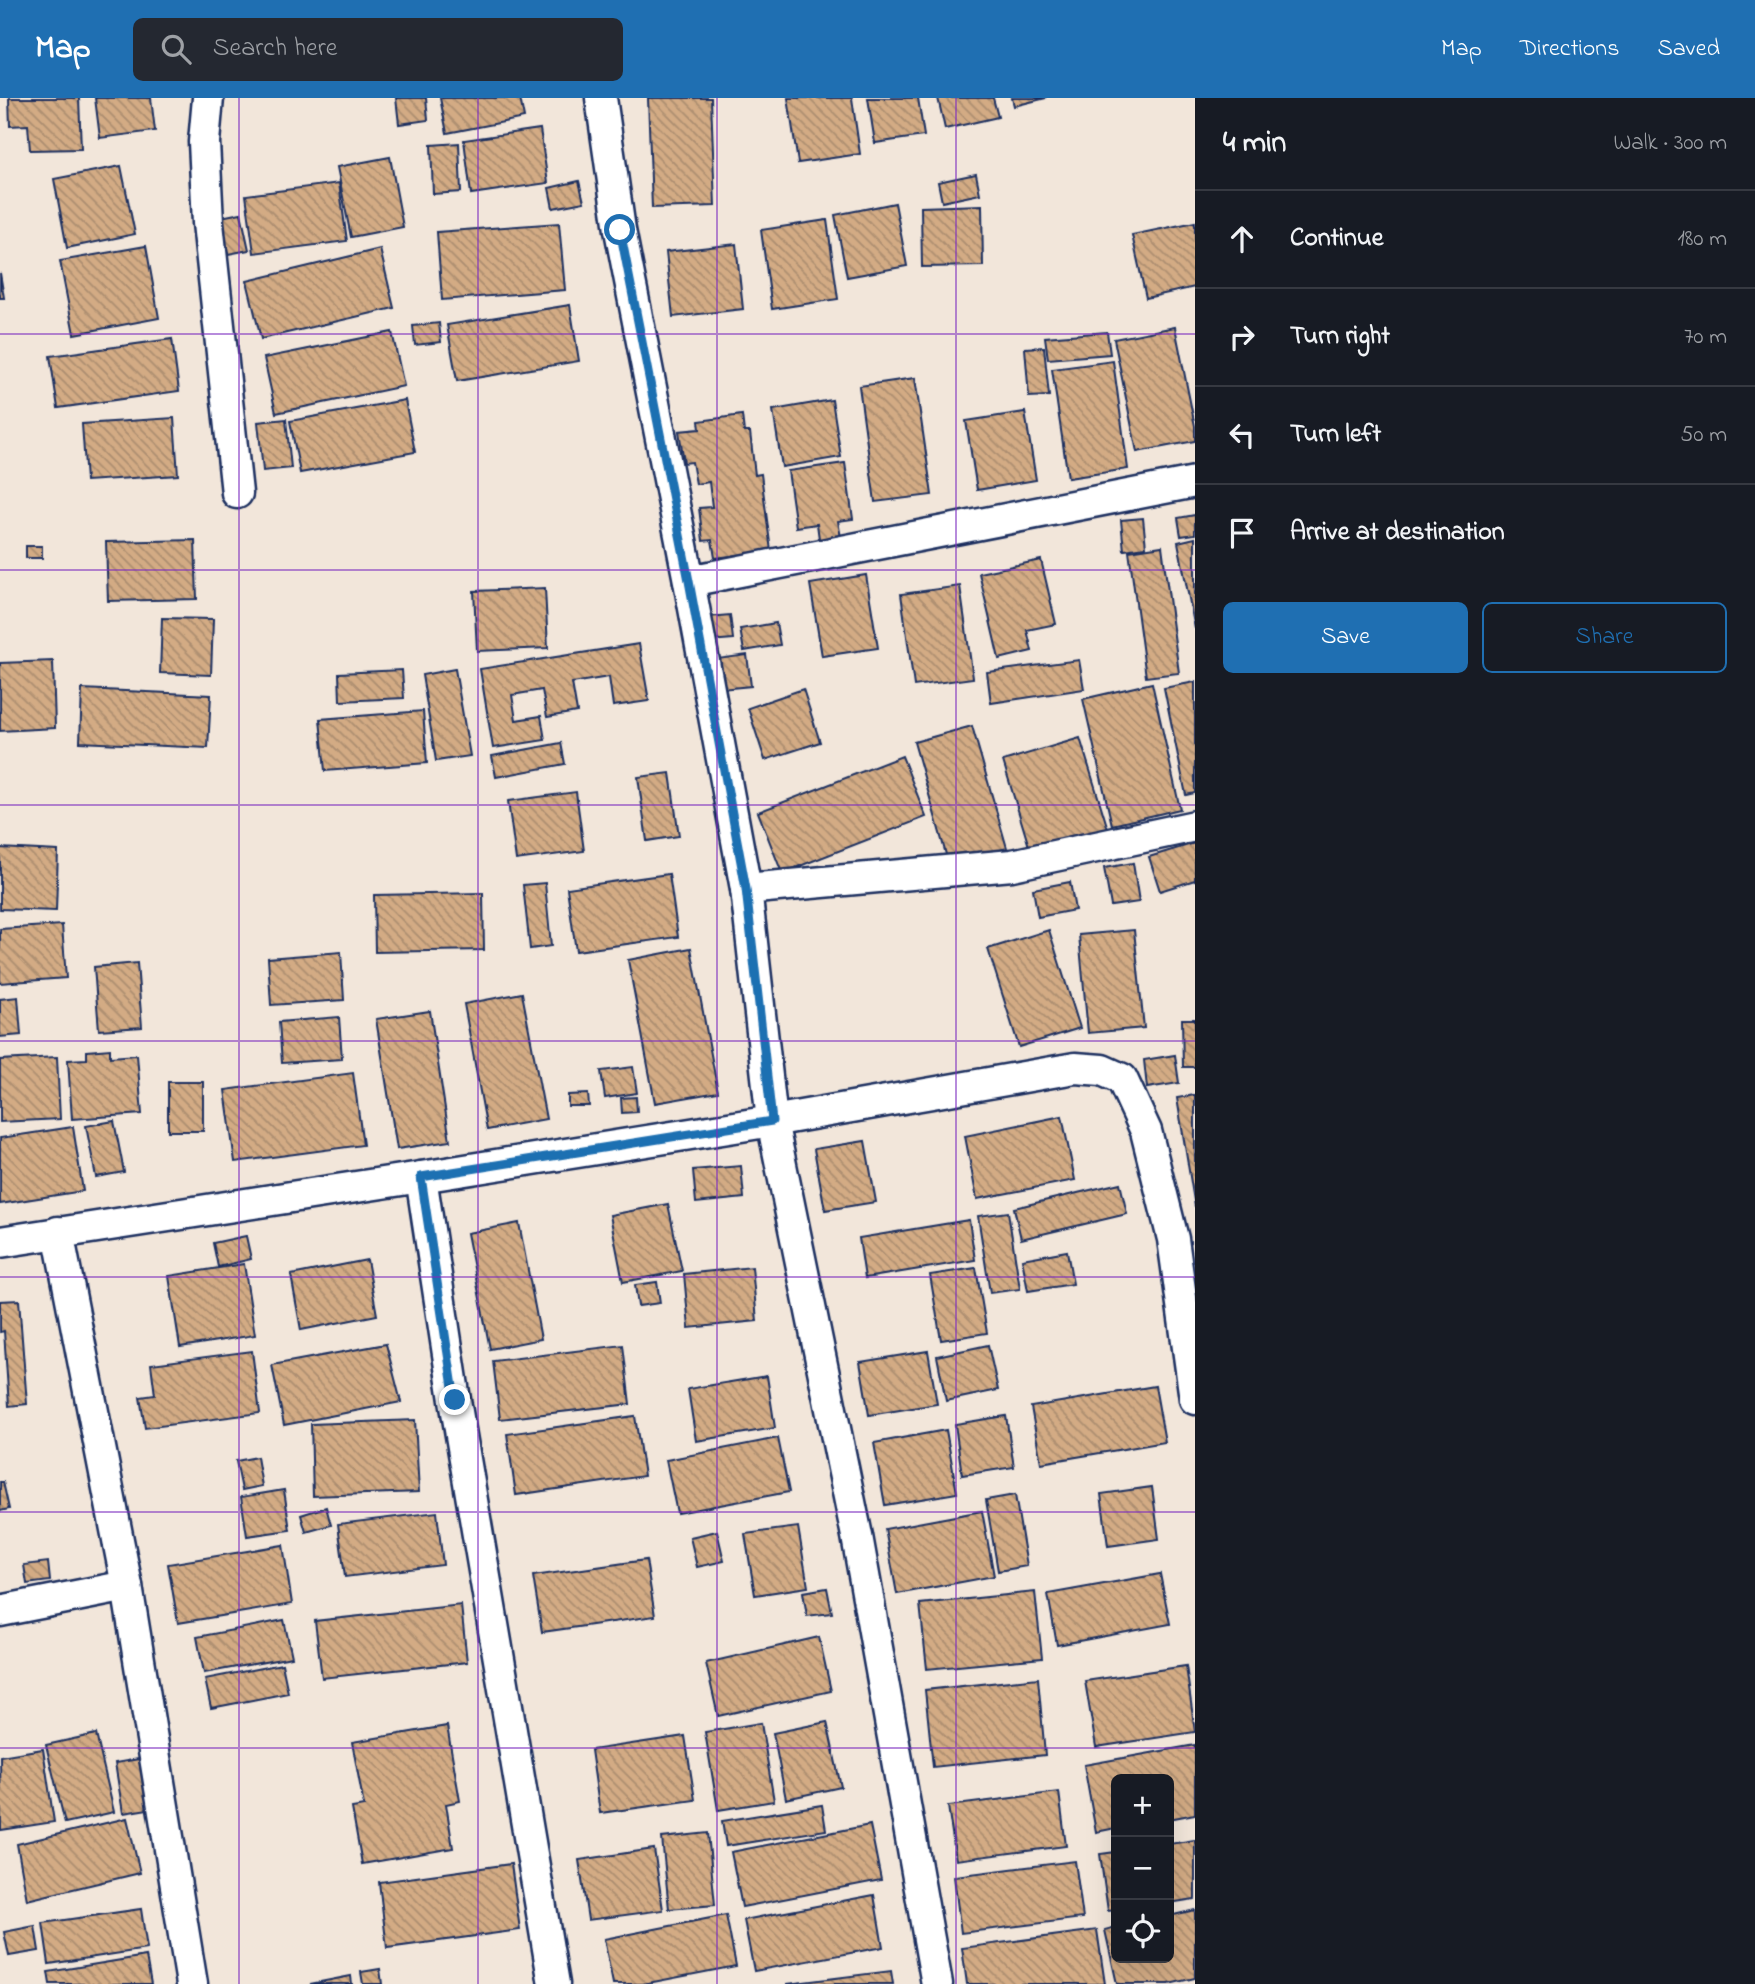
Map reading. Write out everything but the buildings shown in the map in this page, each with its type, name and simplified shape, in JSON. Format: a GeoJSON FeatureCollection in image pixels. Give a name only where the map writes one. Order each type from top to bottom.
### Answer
{"type":"FeatureCollection","features":[{"type":"Feature","properties":{"kind":"street"},"geometry":{"type":"LineString","coordinates":[[208,98],[204,142],[208,223],[237,494]]}},
{"type":"Feature","properties":{"kind":"street"},"geometry":{"type":"LineString","coordinates":[[601,98],[620,230],[746,889],[772,1121],[857,1536],[937,1984]]}},
{"type":"Feature","properties":{"kind":"street"},"geometry":{"type":"LineString","coordinates":[[689,581],[1195,482]]}},
{"type":"Feature","properties":{"kind":"street"},"geometry":{"type":"LineString","coordinates":[[746,889],[1012,865],[1195,826]]}},
{"type":"Feature","properties":{"kind":"street"},"geometry":{"type":"LineString","coordinates":[[0,1241],[772,1121],[1075,1068],[1102,1070],[1122,1079],[1146,1131],[1184,1238],[1195,1399]]}},
{"type":"Feature","properties":{"kind":"street"},"geometry":{"type":"LineString","coordinates":[[421,1177],[455,1400],[554,1984]]}},
{"type":"Feature","properties":{"kind":"street"},"geometry":{"type":"LineString","coordinates":[[58,1232],[127,1586],[192,1984]]}},
{"type":"Feature","properties":{"kind":"street"},"geometry":{"type":"LineString","coordinates":[[0,1611],[127,1586]]}},
{"type":"Feature","properties":{"kind":"route"},"geometry":{"type":"LineString","coordinates":[[455,1400],[421,1177],[772,1121],[746,889],[620,230]]}}]}
